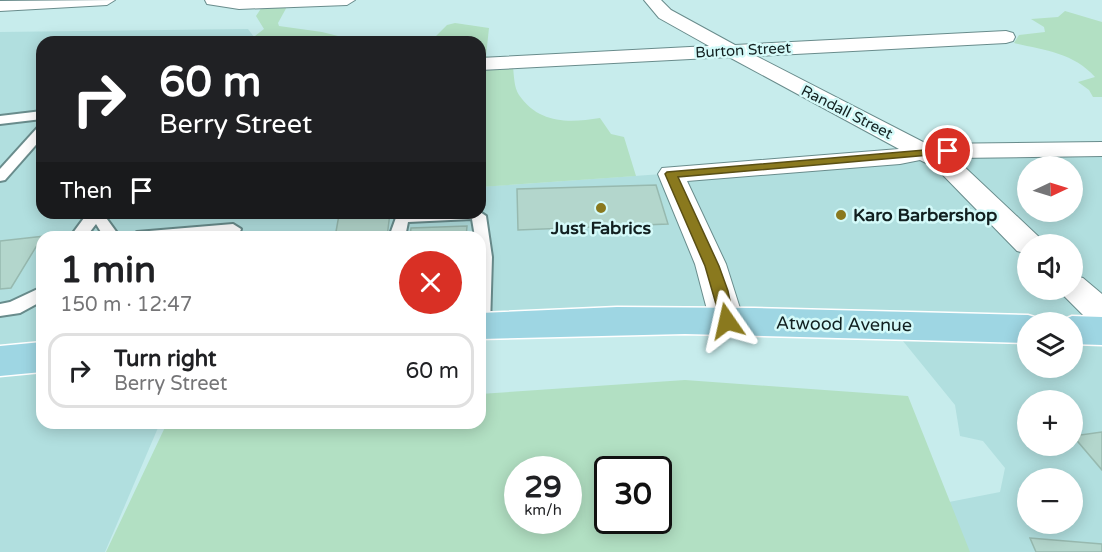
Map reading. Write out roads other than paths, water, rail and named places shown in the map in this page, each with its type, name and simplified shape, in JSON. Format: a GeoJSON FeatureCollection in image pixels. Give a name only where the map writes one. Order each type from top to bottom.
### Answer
{"type":"FeatureCollection","features":[{"type":"Feature","properties":{"kind":"main road","name":"Atwood Avenue"},"geometry":{"type":"LineString","coordinates":[[486,326],[527,323],[727,321],[1017,329]]}},
{"type":"Feature","properties":{"kind":"main road"},"geometry":{"type":"LineString","coordinates":[[1083,330],[1102,331]]}},
{"type":"Feature","properties":{"kind":"main road"},"geometry":{"type":"LineString","coordinates":[[0,361],[36,357]]}},
{"type":"Feature","properties":{"kind":"street"},"geometry":{"type":"LineString","coordinates":[[12,3],[107,0]]}},
{"type":"Feature","properties":{"kind":"street"},"geometry":{"type":"LineString","coordinates":[[213,0],[239,4],[347,0]]}},
{"type":"Feature","properties":{"kind":"street","name":"Randall Street"},"geometry":{"type":"LineString","coordinates":[[652,0],[665,14],[729,50],[945,163],[1018,234]]}},
{"type":"Feature","properties":{"kind":"street","name":"Burton Street"},"geometry":{"type":"LineString","coordinates":[[486,64],[1006,37]]}},
{"type":"Feature","properties":{"kind":"street"},"geometry":{"type":"LineString","coordinates":[[727,321],[721,291],[712,266],[671,174],[900,156],[925,151],[1102,149]]}},
{"type":"Feature","properties":{"kind":"street"},"geometry":{"type":"LineString","coordinates":[[1083,296],[1102,313]]}},
{"type":"Feature","properties":{"kind":"lane"},"geometry":{"type":"LineString","coordinates":[[0,120],[36,116]]}},
{"type":"Feature","properties":{"kind":"lane"},"geometry":{"type":"LineString","coordinates":[[0,177],[36,137]]}},
{"type":"Feature","properties":{"kind":"lane"},"geometry":{"type":"LineString","coordinates":[[82,231],[89,221],[96,219]]}},
{"type":"Feature","properties":{"kind":"lane"},"geometry":{"type":"LineString","coordinates":[[0,310],[14,308],[36,296]]}},
{"type":"Feature","properties":{"kind":"place","name":"Just Fabrics"},"geometry":{"type":"Point","coordinates":[601,208]}},
{"type":"Feature","properties":{"kind":"place","name":"Karo Barbershop"},"geometry":{"type":"Point","coordinates":[841,215]}}]}
